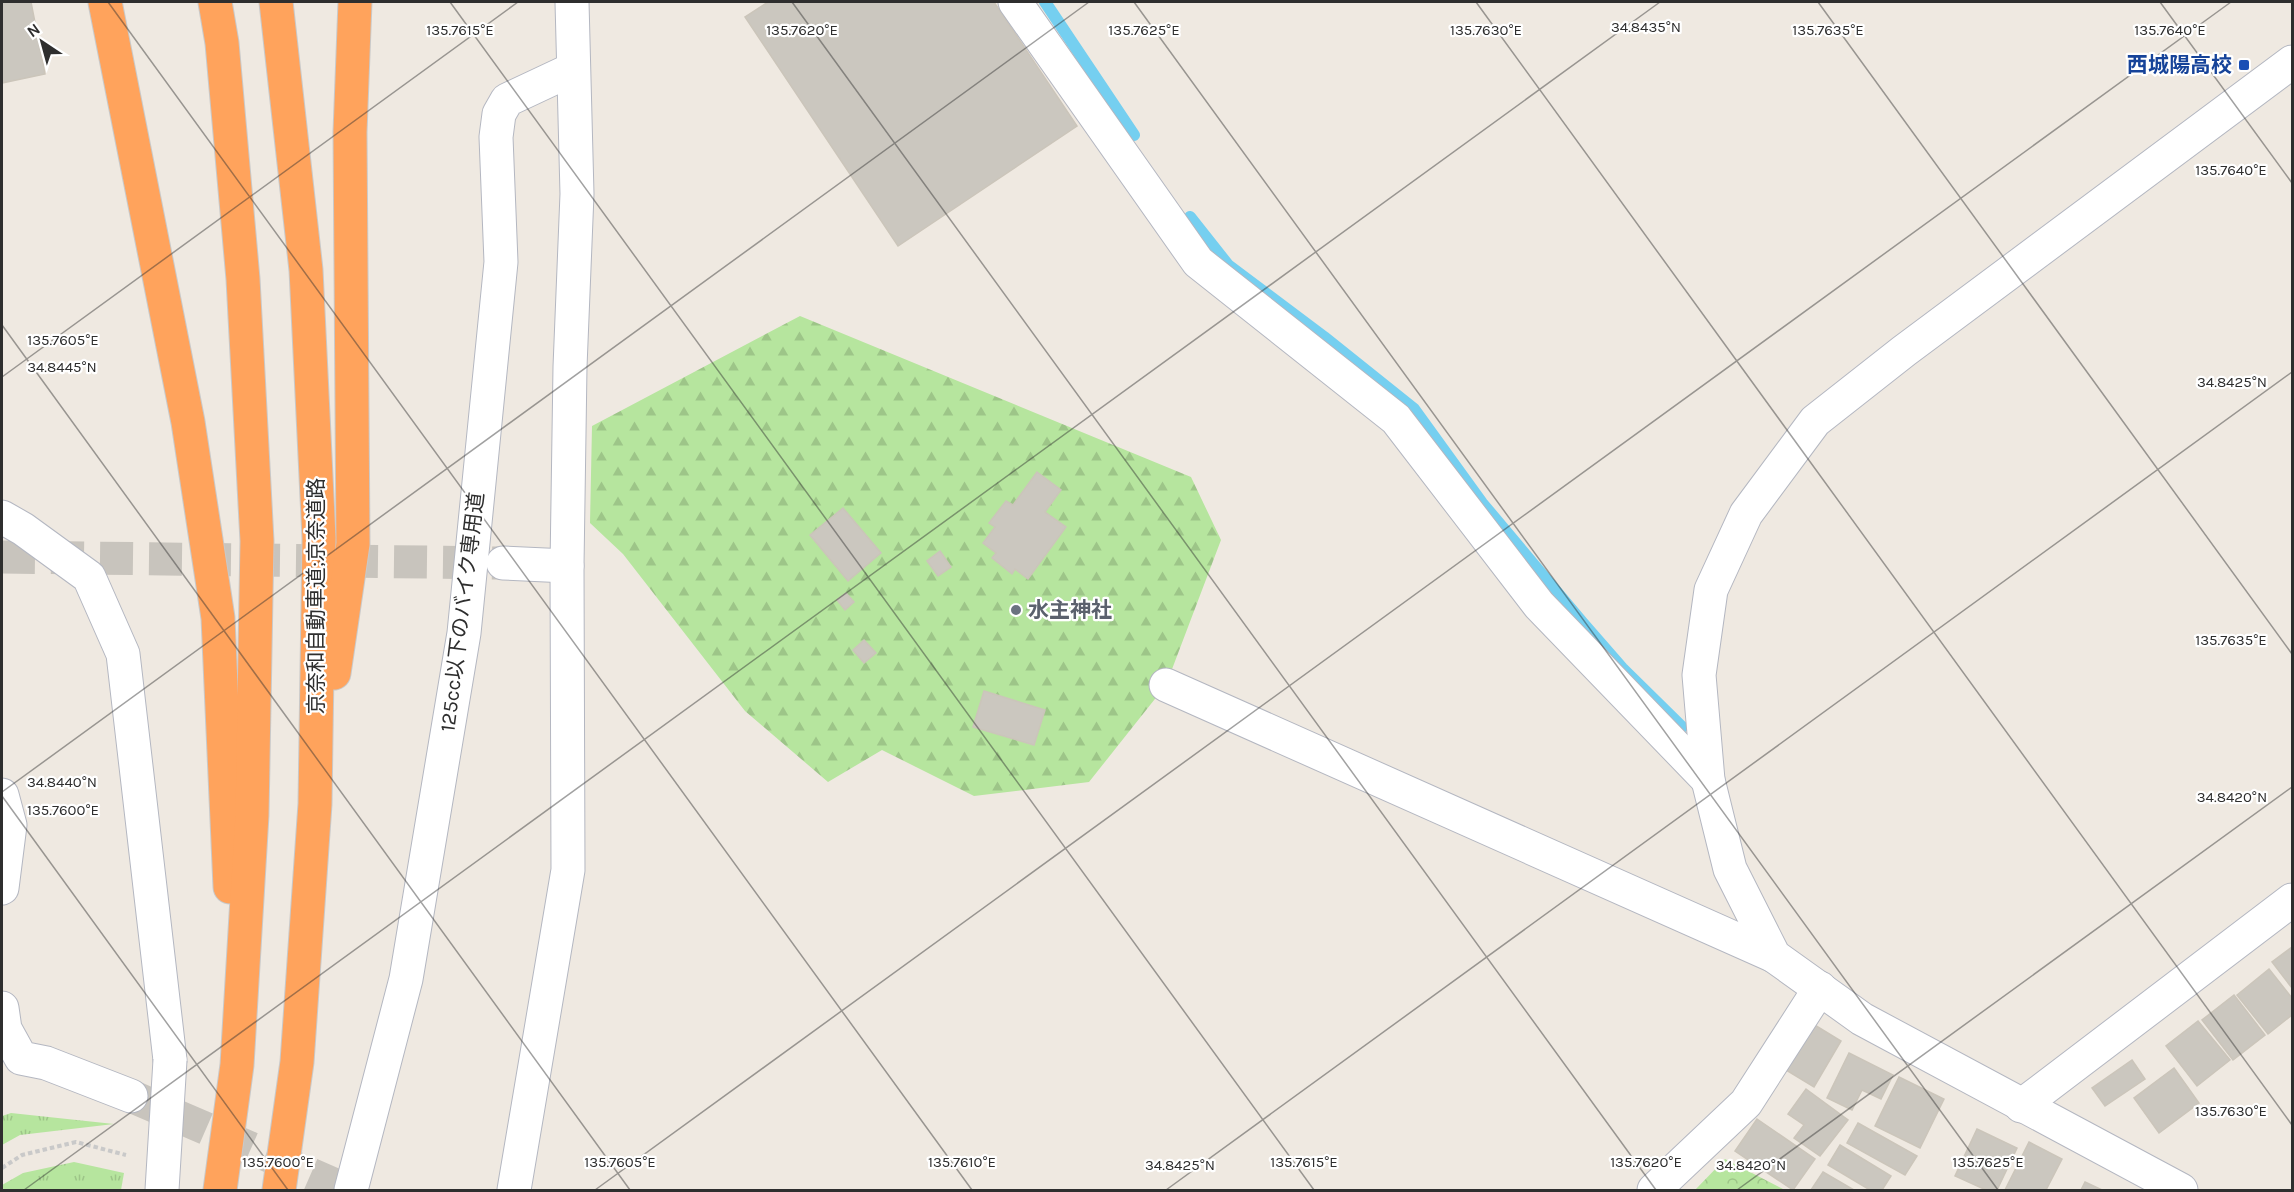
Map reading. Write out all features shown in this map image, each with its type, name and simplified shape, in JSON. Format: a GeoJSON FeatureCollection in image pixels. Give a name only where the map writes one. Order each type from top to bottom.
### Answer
{"type":"FeatureCollection","features":[{"type":"Feature","properties":{"kind":"highway"},"geometry":{"type":"LineString","coordinates":[[105,2],[188,422],[218,618],[237,1065]]}},
{"type":"Feature","properties":{"kind":"highway"},"geometry":{"type":"LineString","coordinates":[[215,2],[222,43],[243,279],[257,542],[252,815],[237,1065],[220,1191]]}},
{"type":"Feature","properties":{"kind":"highway","name":"京奈和自動車道;京奈道路"},"geometry":{"type":"LineString","coordinates":[[276,2],[306,270],[318,537],[315,804],[297,1062],[279,1191]]}},
{"type":"Feature","properties":{"kind":"highway"},"geometry":{"type":"LineString","coordinates":[[315,804],[353,544],[350,132],[356,2]]}},
{"type":"Feature","properties":{"kind":"street"},"geometry":{"type":"LineString","coordinates":[[513,1191],[568,870],[567,566],[570,367],[577,194],[572,2]]}},
{"type":"Feature","properties":{"kind":"street"},"geometry":{"type":"LineString","coordinates":[[1015,2],[1198,262],[1396,419],[1539,605],[1708,780]]}},
{"type":"Feature","properties":{"kind":"street"},"geometry":{"type":"LineString","coordinates":[[1774,956],[1730,869],[1708,780],[1699,675],[1711,590],[1746,514],[1815,421],[1914,344],[2292,62]]}},
{"type":"Feature","properties":{"kind":"street","name":"125cc以下のバイク専用道"},"geometry":{"type":"LineString","coordinates":[[351,1191],[406,980],[464,633],[501,262],[496,137],[499,114],[507,100],[573,69]]}},
{"type":"Feature","properties":{"kind":"street"},"geometry":{"type":"LineString","coordinates":[[2,517],[23,529],[88,577],[123,654],[170,1060],[162,1191]]}},
{"type":"Feature","properties":{"kind":"street"},"geometry":{"type":"LineString","coordinates":[[503,563],[567,566]]}},
{"type":"Feature","properties":{"kind":"street"},"geometry":{"type":"LineString","coordinates":[[1166,685],[1774,956],[1862,1019],[2181,1191]]}},
{"type":"Feature","properties":{"kind":"street"},"geometry":{"type":"LineString","coordinates":[[2,795],[10,825],[2,888]]}},
{"type":"Feature","properties":{"kind":"street"},"geometry":{"type":"LineString","coordinates":[[2021,1106],[2292,900]]}},
{"type":"Feature","properties":{"kind":"street"},"geometry":{"type":"LineString","coordinates":[[1654,1191],[1746,1103],[1820,988]]}},
{"type":"Feature","properties":{"kind":"street"},"geometry":{"type":"LineString","coordinates":[[2,1008],[5,1029],[21,1058],[46,1063],[131,1096]]}},
{"type":"Feature","properties":{"kind":"path"},"geometry":{"type":"LineString","coordinates":[[2,1168],[22,1155],[76,1142],[130,1156]]}},
{"type":"Feature","properties":{"kind":"green space"},"geometry":{"type":"Polygon","coordinates":[[[800,316],[1191,477],[1221,540],[1166,685],[1089,782],[974,796],[882,750],[828,782],[745,711],[623,554],[590,523],[592,426],[800,316]]]}},
{"type":"Feature","properties":{"kind":"green space"},"geometry":{"type":"Polygon","coordinates":[[[11,1113],[114,1124],[20,1135],[2,1145],[2,1116],[11,1113]]]}},
{"type":"Feature","properties":{"kind":"green space"},"geometry":{"type":"Polygon","coordinates":[[[1725,1159],[1785,1190],[1695,1190],[1725,1159]]]}},
{"type":"Feature","properties":{"kind":"green space"},"geometry":{"type":"Polygon","coordinates":[[[74,1162],[124,1173],[121,1190],[2,1190],[2,1185],[23,1173],[74,1162]]]}},
{"type":"Feature","properties":{"kind":"building"},"geometry":{"type":"Polygon","coordinates":[[[2,2],[31,2],[45,74],[2,83],[2,2]]]}},
{"type":"Feature","properties":{"kind":"building"},"geometry":{"type":"Polygon","coordinates":[[[768,2],[994,2],[1077,126],[898,246],[745,17],[768,2]]]}},
{"type":"Feature","properties":{"kind":"building"},"geometry":{"type":"Polygon","coordinates":[[[1037,472],[1061,490],[1045,512],[1066,527],[1028,579],[1015,569],[1012,574],[992,558],[996,553],[983,543],[995,527],[989,523],[1006,501],[1013,505],[1037,472]]]}},
{"type":"Feature","properties":{"kind":"building"},"geometry":{"type":"Polygon","coordinates":[[[843,508],[881,553],[848,581],[810,535],[843,508]]]}},
{"type":"Feature","properties":{"kind":"building"},"geometry":{"type":"Polygon","coordinates":[[[940,551],[951,567],[938,576],[927,561],[940,551]]]}},
{"type":"Feature","properties":{"kind":"building"},"geometry":{"type":"Polygon","coordinates":[[[846,593],[854,602],[845,610],[837,600],[846,593]]]}},
{"type":"Feature","properties":{"kind":"building"},"geometry":{"type":"Polygon","coordinates":[[[864,640],[876,653],[864,663],[853,650],[864,640]]]}},
{"type":"Feature","properties":{"kind":"building"},"geometry":{"type":"Polygon","coordinates":[[[984,691],[1045,710],[1034,745],[973,727],[984,691]]]}},
{"type":"Feature","properties":{"kind":"building"},"geometry":{"type":"Polygon","coordinates":[[[2292,947],[2292,988],[2272,962],[2292,947]]]}},
{"type":"Feature","properties":{"kind":"building"},"geometry":{"type":"Polygon","coordinates":[[[2269,969],[2292,998],[2292,1015],[2268,1034],[2237,995],[2269,969]]]}},
{"type":"Feature","properties":{"kind":"building"},"geometry":{"type":"Polygon","coordinates":[[[2234,995],[2265,1035],[2233,1060],[2202,1020],[2234,995]]]}},
{"type":"Feature","properties":{"kind":"building"},"geometry":{"type":"Polygon","coordinates":[[[2198,1021],[2230,1060],[2197,1086],[2166,1046],[2198,1021]]]}},
{"type":"Feature","properties":{"kind":"building"},"geometry":{"type":"Polygon","coordinates":[[[1813,1024],[1841,1041],[1814,1087],[1786,1070],[1813,1024]]]}},
{"type":"Feature","properties":{"kind":"building"},"geometry":{"type":"Polygon","coordinates":[[[1849,1053],[1893,1075],[1881,1099],[1862,1090],[1852,1110],[1827,1098],[1849,1053]]]}},
{"type":"Feature","properties":{"kind":"building"},"geometry":{"type":"Polygon","coordinates":[[[2132,1060],[2145,1079],[2105,1106],[2092,1088],[2132,1060]]]}},
{"type":"Feature","properties":{"kind":"building"},"geometry":{"type":"Polygon","coordinates":[[[2174,1068],[2199,1103],[2159,1133],[2134,1098],[2174,1068]]]}},
{"type":"Feature","properties":{"kind":"building"},"geometry":{"type":"Polygon","coordinates":[[[1899,1077],[1944,1099],[1920,1148],[1875,1126],[1899,1077]]]}},
{"type":"Feature","properties":{"kind":"building"},"geometry":{"type":"Polygon","coordinates":[[[1806,1089],[1848,1120],[1820,1156],[1794,1138],[1804,1125],[1788,1114],[1806,1089]]]}},
{"type":"Feature","properties":{"kind":"building"},"geometry":{"type":"Polygon","coordinates":[[[1757,1119],[1815,1159],[1793,1190],[1735,1151],[1757,1119]]]}},
{"type":"Feature","properties":{"kind":"building"},"geometry":{"type":"Polygon","coordinates":[[[1858,1123],[1917,1156],[1905,1175],[1847,1143],[1858,1123]]]}},
{"type":"Feature","properties":{"kind":"building"},"geometry":{"type":"Polygon","coordinates":[[[1977,1129],[2017,1148],[1997,1190],[1986,1190],[1955,1176],[1977,1129]]]}},
{"type":"Feature","properties":{"kind":"building"},"geometry":{"type":"Polygon","coordinates":[[[2029,1142],[2062,1159],[2046,1190],[2005,1190],[2029,1142]]]}},
{"type":"Feature","properties":{"kind":"building"},"geometry":{"type":"Polygon","coordinates":[[[1840,1145],[1891,1176],[1882,1190],[1870,1190],[1828,1165],[1840,1145]]]}},
{"type":"Feature","properties":{"kind":"building"},"geometry":{"type":"Polygon","coordinates":[[[1823,1172],[1854,1190],[1811,1190],[1823,1172]]]}},
{"type":"Feature","properties":{"kind":"building"},"geometry":{"type":"Polygon","coordinates":[[[2085,1182],[2102,1190],[2081,1190],[2085,1182]]]}},
{"type":"Feature","properties":{"kind":"waterway"},"geometry":{"type":"LineString","coordinates":[[1045,2],[1134,135]]}},
{"type":"Feature","properties":{"kind":"waterway"},"geometry":{"type":"LineString","coordinates":[[1190,217],[1228,265],[1324,337],[1414,409],[1482,503],[1582,622],[1622,668],[1682,727]]}},
{"type":"Feature","properties":{"kind":"tunnel"},"geometry":{"type":"LineString","coordinates":[[2,557],[501,563]]}},
{"type":"Feature","properties":{"kind":"tunnel"},"geometry":{"type":"LineString","coordinates":[[131,1096],[347,1190]]}},
{"type":"Feature","properties":{"kind":"place","name":"西城陽高校"},"geometry":{"type":"Point","coordinates":[2244,65]}},
{"type":"Feature","properties":{"kind":"place","name":"水主神社"},"geometry":{"type":"Point","coordinates":[1016,610]}}]}
